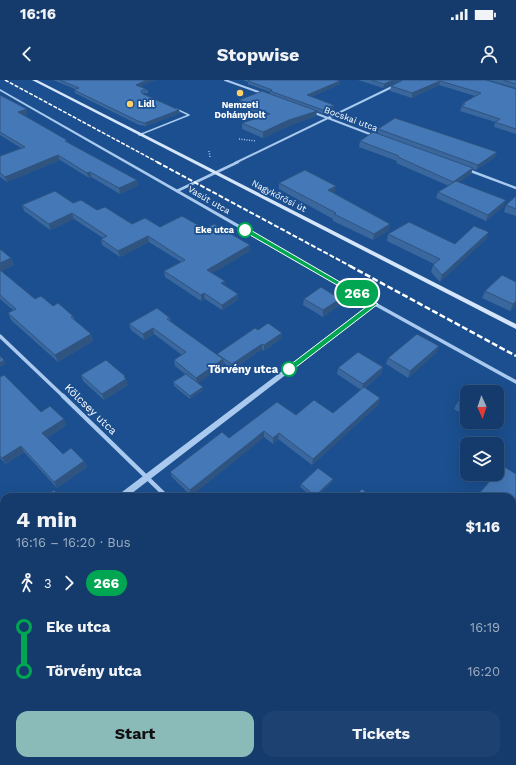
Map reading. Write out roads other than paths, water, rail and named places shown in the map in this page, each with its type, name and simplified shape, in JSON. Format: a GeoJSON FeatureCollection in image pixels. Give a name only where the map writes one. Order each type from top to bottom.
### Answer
{"type":"FeatureCollection","features":[{"type":"Feature","properties":{"kind":"main road","name":"Nagykőrösi út"},"geometry":{"type":"LineString","coordinates":[[34,80],[516,327]]}},
{"type":"Feature","properties":{"kind":"street"},"geometry":{"type":"LineString","coordinates":[[225,80],[270,97]]}},
{"type":"Feature","properties":{"kind":"street"},"geometry":{"type":"LineString","coordinates":[[177,191],[329,119],[398,84]]}},
{"type":"Feature","properties":{"kind":"street","name":"Vasút utca"},"geometry":{"type":"LineString","coordinates":[[1,91],[375,304],[516,382]]}},
{"type":"Feature","properties":{"kind":"street","name":"Bocskai utca"},"geometry":{"type":"LineString","coordinates":[[307,110],[382,138]]}},
{"type":"Feature","properties":{"kind":"street"},"geometry":{"type":"LineString","coordinates":[[464,168],[516,188]]}},
{"type":"Feature","properties":{"kind":"street"},"geometry":{"type":"LineString","coordinates":[[126,493],[375,304]]}},
{"type":"Feature","properties":{"kind":"street","name":"Kölcsey utca"},"geometry":{"type":"LineString","coordinates":[[0,336],[163,493]]}},
{"type":"Feature","properties":{"kind":"lane"},"geometry":{"type":"LineString","coordinates":[[139,135],[189,115],[172,107]]}},
{"type":"Feature","properties":{"kind":"railway"},"geometry":{"type":"LineString","coordinates":[[5,80],[159,163]]}},
{"type":"Feature","properties":{"kind":"railway"},"geometry":{"type":"LineString","coordinates":[[157,162],[352,267]]}},
{"type":"Feature","properties":{"kind":"railway"},"geometry":{"type":"LineString","coordinates":[[350,266],[516,356]]}},
{"type":"Feature","properties":{"kind":"place","name":"Nemzeti Dohánybolt"},"geometry":{"type":"Point","coordinates":[240,93]}},
{"type":"Feature","properties":{"kind":"place","name":"Lidl"},"geometry":{"type":"Point","coordinates":[130,104]}},
{"type":"Feature","properties":{"kind":"place","name":"Eke utca"},"geometry":{"type":"Point","coordinates":[245,230]}},
{"type":"Feature","properties":{"kind":"place","name":"Törvény utca"},"geometry":{"type":"Point","coordinates":[289,369]}}]}
